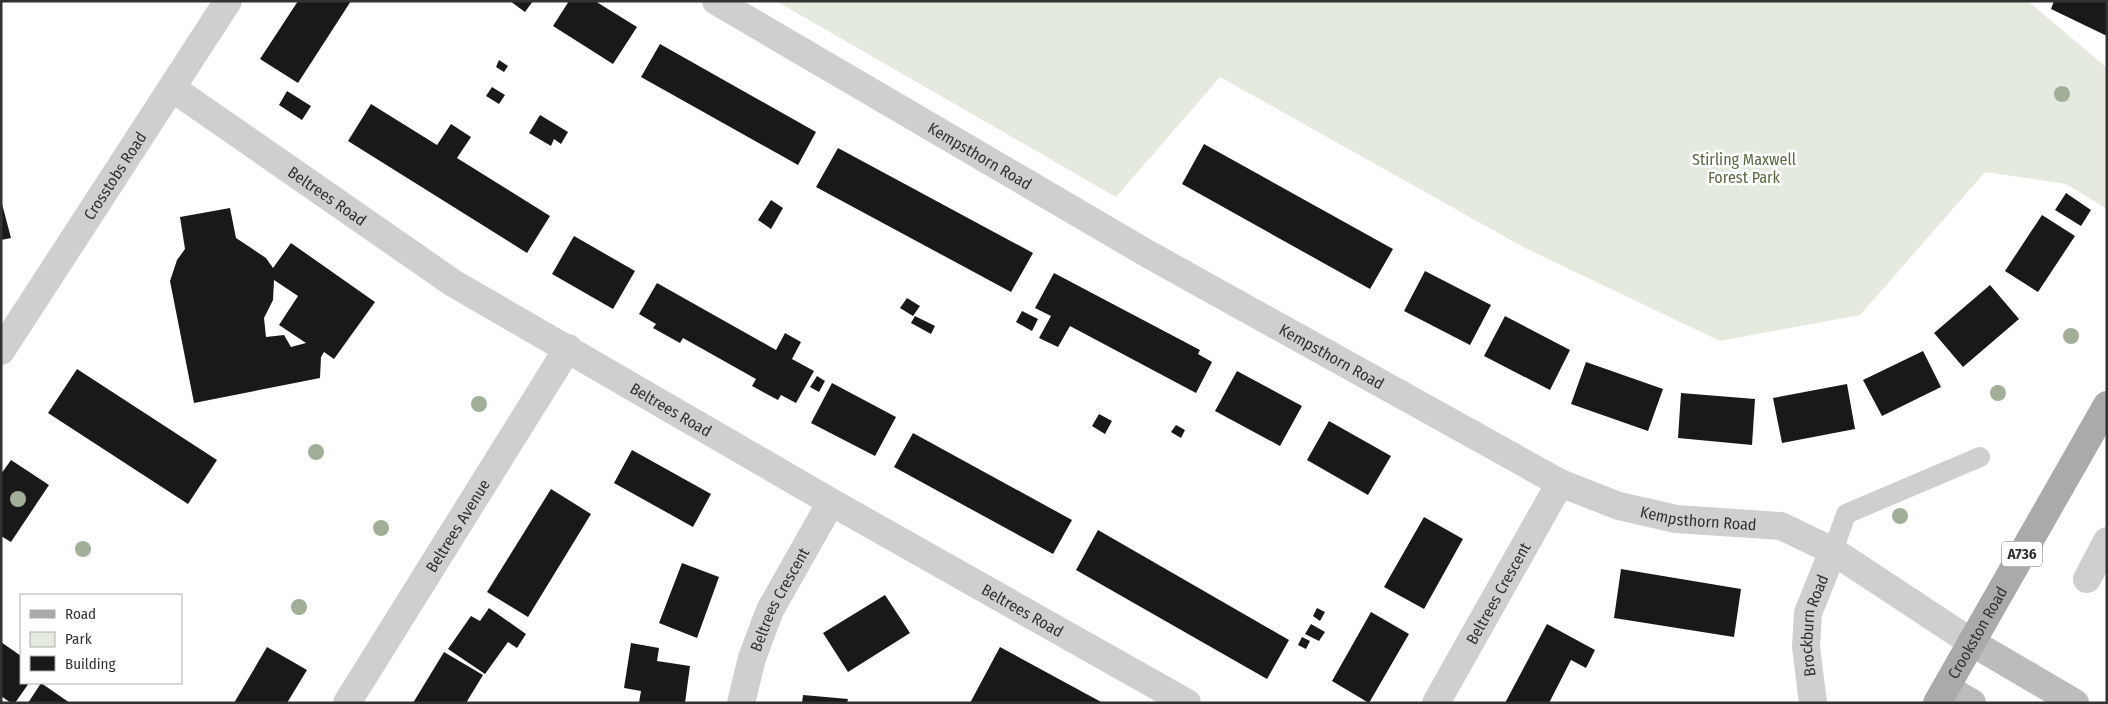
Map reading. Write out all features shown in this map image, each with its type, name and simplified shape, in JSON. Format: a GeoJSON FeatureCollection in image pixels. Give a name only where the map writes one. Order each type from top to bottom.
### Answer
{"type":"FeatureCollection","features":[{"type":"Feature","properties":{"kind":"main road","name":"Crookston Road"},"geometry":{"type":"LineString","coordinates":[[1941,695],[2107,405]]}},
{"type":"Feature","properties":{"kind":"street","name":"Crosstobs Road"},"geometry":{"type":"LineString","coordinates":[[1,351],[228,1]]}},
{"type":"Feature","properties":{"kind":"street","name":"Kempsthorn Road"},"geometry":{"type":"LineString","coordinates":[[716,1],[1148,254],[1560,483],[1619,506],[1676,519],[1781,526],[1833,551],[1971,642]]}},
{"type":"Feature","properties":{"kind":"street","name":"Beltrees Road"},"geometry":{"type":"LineString","coordinates":[[172,88],[453,283],[831,502],[1187,703]]}},
{"type":"Feature","properties":{"kind":"street","name":"Beltrees Avenue"},"geometry":{"type":"LineString","coordinates":[[347,703],[568,348]]}},
{"type":"Feature","properties":{"kind":"street","name":"Beltrees Crescent"},"geometry":{"type":"LineString","coordinates":[[1436,703],[1560,483]]}},
{"type":"Feature","properties":{"kind":"street","name":"Beltrees Crescent"},"geometry":{"type":"LineString","coordinates":[[741,703],[752,658],[770,610],[831,502]]}},
{"type":"Feature","properties":{"kind":"street"},"geometry":{"type":"LineString","coordinates":[[2087,578],[2107,541]]}},
{"type":"Feature","properties":{"kind":"street","name":"Brockburn Road"},"geometry":{"type":"LineString","coordinates":[[1813,703],[1806,647],[1808,613],[1833,551]]}},
{"type":"Feature","properties":{"kind":"street"},"geometry":{"type":"LineString","coordinates":[[1971,642],[2075,703]]}},
{"type":"Feature","properties":{"kind":"street"},"geometry":{"type":"LineString","coordinates":[[1941,695],[1972,703]]}},
{"type":"Feature","properties":{"kind":"lane"},"geometry":{"type":"LineString","coordinates":[[1833,551],[1846,514],[1980,457]]}},
{"type":"Feature","properties":{"kind":"green space","name":"Stirling Maxwell Forest Park"},"geometry":{"type":"Polygon","coordinates":[[[776,1],[2028,1],[2107,68],[2107,209],[2066,184],[1985,172],[1860,315],[1720,341],[1525,248],[1220,77],[1116,197],[776,1]]]}},
{"type":"Feature","properties":{"kind":"building"},"geometry":{"type":"Polygon","coordinates":[[[298,1],[351,1],[298,83],[260,59],[298,1]]]}},
{"type":"Feature","properties":{"kind":"building"},"geometry":{"type":"Polygon","coordinates":[[[510,1],[533,1],[525,12],[510,1]]]}},
{"type":"Feature","properties":{"kind":"building"},"geometry":{"type":"Polygon","coordinates":[[[569,1],[595,1],[637,27],[613,64],[553,26],[569,1]]]}},
{"type":"Feature","properties":{"kind":"building"},"geometry":{"type":"Polygon","coordinates":[[[2054,1],[2107,1],[2107,36],[2051,9],[2054,1]]]}},
{"type":"Feature","properties":{"kind":"building"},"geometry":{"type":"Polygon","coordinates":[[[660,44],[816,132],[798,165],[641,77],[660,44]]]}},
{"type":"Feature","properties":{"kind":"building"},"geometry":{"type":"Polygon","coordinates":[[[499,60],[508,66],[504,72],[496,67],[499,60]]]}},
{"type":"Feature","properties":{"kind":"building"},"geometry":{"type":"Polygon","coordinates":[[[492,87],[505,95],[499,104],[486,96],[492,87]]]}},
{"type":"Feature","properties":{"kind":"building"},"geometry":{"type":"Polygon","coordinates":[[[287,91],[311,106],[302,120],[279,105],[287,91]]]}},
{"type":"Feature","properties":{"kind":"building"},"geometry":{"type":"Polygon","coordinates":[[[371,104],[437,145],[451,124],[471,137],[457,158],[550,216],[527,253],[348,141],[371,104]]]}},
{"type":"Feature","properties":{"kind":"building"},"geometry":{"type":"Polygon","coordinates":[[[540,115],[568,132],[561,144],[554,139],[551,146],[529,133],[540,115]]]}},
{"type":"Feature","properties":{"kind":"building"},"geometry":{"type":"Polygon","coordinates":[[[1204,144],[1393,249],[1370,289],[1182,184],[1204,144]]]}},
{"type":"Feature","properties":{"kind":"building"},"geometry":{"type":"Polygon","coordinates":[[[838,148],[1033,253],[1011,292],[816,187],[838,148]]]}},
{"type":"Feature","properties":{"kind":"building"},"geometry":{"type":"Polygon","coordinates":[[[2066,193],[2091,210],[2081,226],[2055,210],[2066,193]]]}},
{"type":"Feature","properties":{"kind":"building"},"geometry":{"type":"Polygon","coordinates":[[[1,200],[11,238],[1,240],[1,200]]]}},
{"type":"Feature","properties":{"kind":"building"},"geometry":{"type":"Polygon","coordinates":[[[771,200],[783,208],[771,229],[758,220],[771,200]]]}},
{"type":"Feature","properties":{"kind":"building"},"geometry":{"type":"Polygon","coordinates":[[[230,208],[236,238],[266,258],[273,268],[291,243],[375,302],[334,359],[324,352],[321,357],[320,378],[194,403],[170,281],[177,260],[185,249],[180,217],[230,208]],[[274,280],[273,300],[264,318],[266,337],[284,335],[291,347],[306,343],[279,325],[298,296],[274,280]]]}},
{"type":"Feature","properties":{"kind":"building"},"geometry":{"type":"Polygon","coordinates":[[[2042,215],[2075,236],[2038,292],[2005,271],[2042,215]]]}},
{"type":"Feature","properties":{"kind":"building"},"geometry":{"type":"Polygon","coordinates":[[[574,236],[635,271],[613,309],[552,274],[574,236]]]}},
{"type":"Feature","properties":{"kind":"building"},"geometry":{"type":"Polygon","coordinates":[[[1425,271],[1491,305],[1470,345],[1404,311],[1425,271]]]}},
{"type":"Feature","properties":{"kind":"building"},"geometry":{"type":"Polygon","coordinates":[[[1054,273],[1200,350],[1198,354],[1212,362],[1196,393],[1070,326],[1058,347],[1039,338],[1051,316],[1035,308],[1054,273]]]}},
{"type":"Feature","properties":{"kind":"building"},"geometry":{"type":"Polygon","coordinates":[[[657,283],[776,350],[785,333],[801,342],[792,359],[814,371],[796,403],[781,395],[778,400],[752,386],[756,379],[683,338],[680,343],[653,328],[656,324],[639,314],[657,283]]]}},
{"type":"Feature","properties":{"kind":"building"},"geometry":{"type":"Polygon","coordinates":[[[1990,285],[2019,319],[1963,367],[1934,333],[1990,285]]]}},
{"type":"Feature","properties":{"kind":"building"},"geometry":{"type":"Polygon","coordinates":[[[907,298],[920,306],[913,316],[900,308],[907,298]]]}},
{"type":"Feature","properties":{"kind":"building"},"geometry":{"type":"Polygon","coordinates":[[[1022,311],[1038,319],[1032,331],[1016,322],[1022,311]]]}},
{"type":"Feature","properties":{"kind":"building"},"geometry":{"type":"Polygon","coordinates":[[[915,316],[935,326],[931,334],[911,323],[915,316]]]}},
{"type":"Feature","properties":{"kind":"building"},"geometry":{"type":"Polygon","coordinates":[[[1505,316],[1570,350],[1550,390],[1484,356],[1505,316]]]}},
{"type":"Feature","properties":{"kind":"building"},"geometry":{"type":"Polygon","coordinates":[[[1923,351],[1941,387],[1882,416],[1863,380],[1923,351]]]}},
{"type":"Feature","properties":{"kind":"building"},"geometry":{"type":"Polygon","coordinates":[[[1586,362],[1663,389],[1648,431],[1571,404],[1586,362]]]}},
{"type":"Feature","properties":{"kind":"building"},"geometry":{"type":"Polygon","coordinates":[[[77,369],[217,460],[188,504],[48,413],[77,369]]]}},
{"type":"Feature","properties":{"kind":"building"},"geometry":{"type":"Polygon","coordinates":[[[1237,371],[1302,406],[1280,446],[1215,411],[1237,371]]]}},
{"type":"Feature","properties":{"kind":"building"},"geometry":{"type":"Polygon","coordinates":[[[817,376],[825,381],[819,392],[810,387],[817,376]]]}},
{"type":"Feature","properties":{"kind":"building"},"geometry":{"type":"Polygon","coordinates":[[[832,383],[896,417],[875,456],[811,423],[832,383]]]}},
{"type":"Feature","properties":{"kind":"building"},"geometry":{"type":"Polygon","coordinates":[[[1847,384],[1855,429],[1782,443],[1773,398],[1847,384]]]}},
{"type":"Feature","properties":{"kind":"building"},"geometry":{"type":"Polygon","coordinates":[[[1681,393],[1755,399],[1752,445],[1678,438],[1681,393]]]}},
{"type":"Feature","properties":{"kind":"building"},"geometry":{"type":"Polygon","coordinates":[[[1099,414],[1112,421],[1105,434],[1092,426],[1099,414]]]}},
{"type":"Feature","properties":{"kind":"building"},"geometry":{"type":"Polygon","coordinates":[[[1329,421],[1391,456],[1368,495],[1307,460],[1329,421]]]}},
{"type":"Feature","properties":{"kind":"building"},"geometry":{"type":"Polygon","coordinates":[[[1176,425],[1185,430],[1181,438],[1171,432],[1176,425]]]}},
{"type":"Feature","properties":{"kind":"building"},"geometry":{"type":"Polygon","coordinates":[[[913,433],[1072,520],[1053,554],[894,467],[913,433]]]}},
{"type":"Feature","properties":{"kind":"building"},"geometry":{"type":"Polygon","coordinates":[[[632,450],[711,494],[693,527],[614,483],[632,450]]]}},
{"type":"Feature","properties":{"kind":"building"},"geometry":{"type":"Polygon","coordinates":[[[11,460],[49,485],[11,542],[1,536],[1,474],[11,460]]]}},
{"type":"Feature","properties":{"kind":"building"},"geometry":{"type":"Polygon","coordinates":[[[551,489],[591,514],[528,617],[487,592],[551,489]]]}},
{"type":"Feature","properties":{"kind":"building"},"geometry":{"type":"Polygon","coordinates":[[[1424,517],[1463,539],[1424,609],[1384,587],[1424,517]]]}},
{"type":"Feature","properties":{"kind":"building"},"geometry":{"type":"Polygon","coordinates":[[[1098,530],[1289,640],[1267,679],[1076,570],[1098,530]]]}},
{"type":"Feature","properties":{"kind":"building"},"geometry":{"type":"Polygon","coordinates":[[[682,563],[719,577],[697,638],[659,623],[682,563]]]}},
{"type":"Feature","properties":{"kind":"building"},"geometry":{"type":"Polygon","coordinates":[[[1621,569],[1741,589],[1734,637],[1614,618],[1621,569]]]}},
{"type":"Feature","properties":{"kind":"building"},"geometry":{"type":"Polygon","coordinates":[[[885,595],[910,633],[848,672],[823,633],[885,595]]]}},
{"type":"Feature","properties":{"kind":"building"},"geometry":{"type":"Polygon","coordinates":[[[489,608],[526,634],[517,648],[508,642],[485,674],[448,649],[471,616],[480,621],[489,608]]]}},
{"type":"Feature","properties":{"kind":"building"},"geometry":{"type":"Polygon","coordinates":[[[1317,608],[1325,612],[1320,621],[1313,616],[1317,608]]]}},
{"type":"Feature","properties":{"kind":"building"},"geometry":{"type":"Polygon","coordinates":[[[1371,612],[1409,634],[1369,703],[1332,681],[1371,612]]]}},
{"type":"Feature","properties":{"kind":"building"},"geometry":{"type":"Polygon","coordinates":[[[1311,624],[1325,632],[1319,641],[1305,634],[1311,624]]]}},
{"type":"Feature","properties":{"kind":"building"},"geometry":{"type":"Polygon","coordinates":[[[1547,624],[1595,650],[1586,668],[1571,660],[1549,703],[1505,703],[1547,624]]]}},
{"type":"Feature","properties":{"kind":"building"},"geometry":{"type":"Polygon","coordinates":[[[1302,637],[1310,641],[1306,649],[1298,645],[1302,637]]]}},
{"type":"Feature","properties":{"kind":"building"},"geometry":{"type":"Polygon","coordinates":[[[1,642],[20,655],[20,684],[28,684],[15,703],[11,703],[1,696],[1,642]]]}},
{"type":"Feature","properties":{"kind":"building"},"geometry":{"type":"Polygon","coordinates":[[[631,643],[659,648],[657,661],[690,666],[685,703],[639,703],[641,691],[624,688],[631,643]]]}},
{"type":"Feature","properties":{"kind":"building"},"geometry":{"type":"Polygon","coordinates":[[[267,647],[307,670],[287,703],[234,703],[267,647]]]}},
{"type":"Feature","properties":{"kind":"building"},"geometry":{"type":"Polygon","coordinates":[[[1000,647],[1103,703],[970,703],[1000,647]]]}},
{"type":"Feature","properties":{"kind":"building"},"geometry":{"type":"Polygon","coordinates":[[[444,652],[483,675],[466,703],[413,703],[444,652]]]}},
{"type":"Feature","properties":{"kind":"building"},"geometry":{"type":"Polygon","coordinates":[[[40,684],[42,684],[70,703],[28,703],[40,684]]]}},
{"type":"Feature","properties":{"kind":"building"},"geometry":{"type":"Polygon","coordinates":[[[803,695],[848,699],[847,703],[802,703],[803,695]]]}}]}
